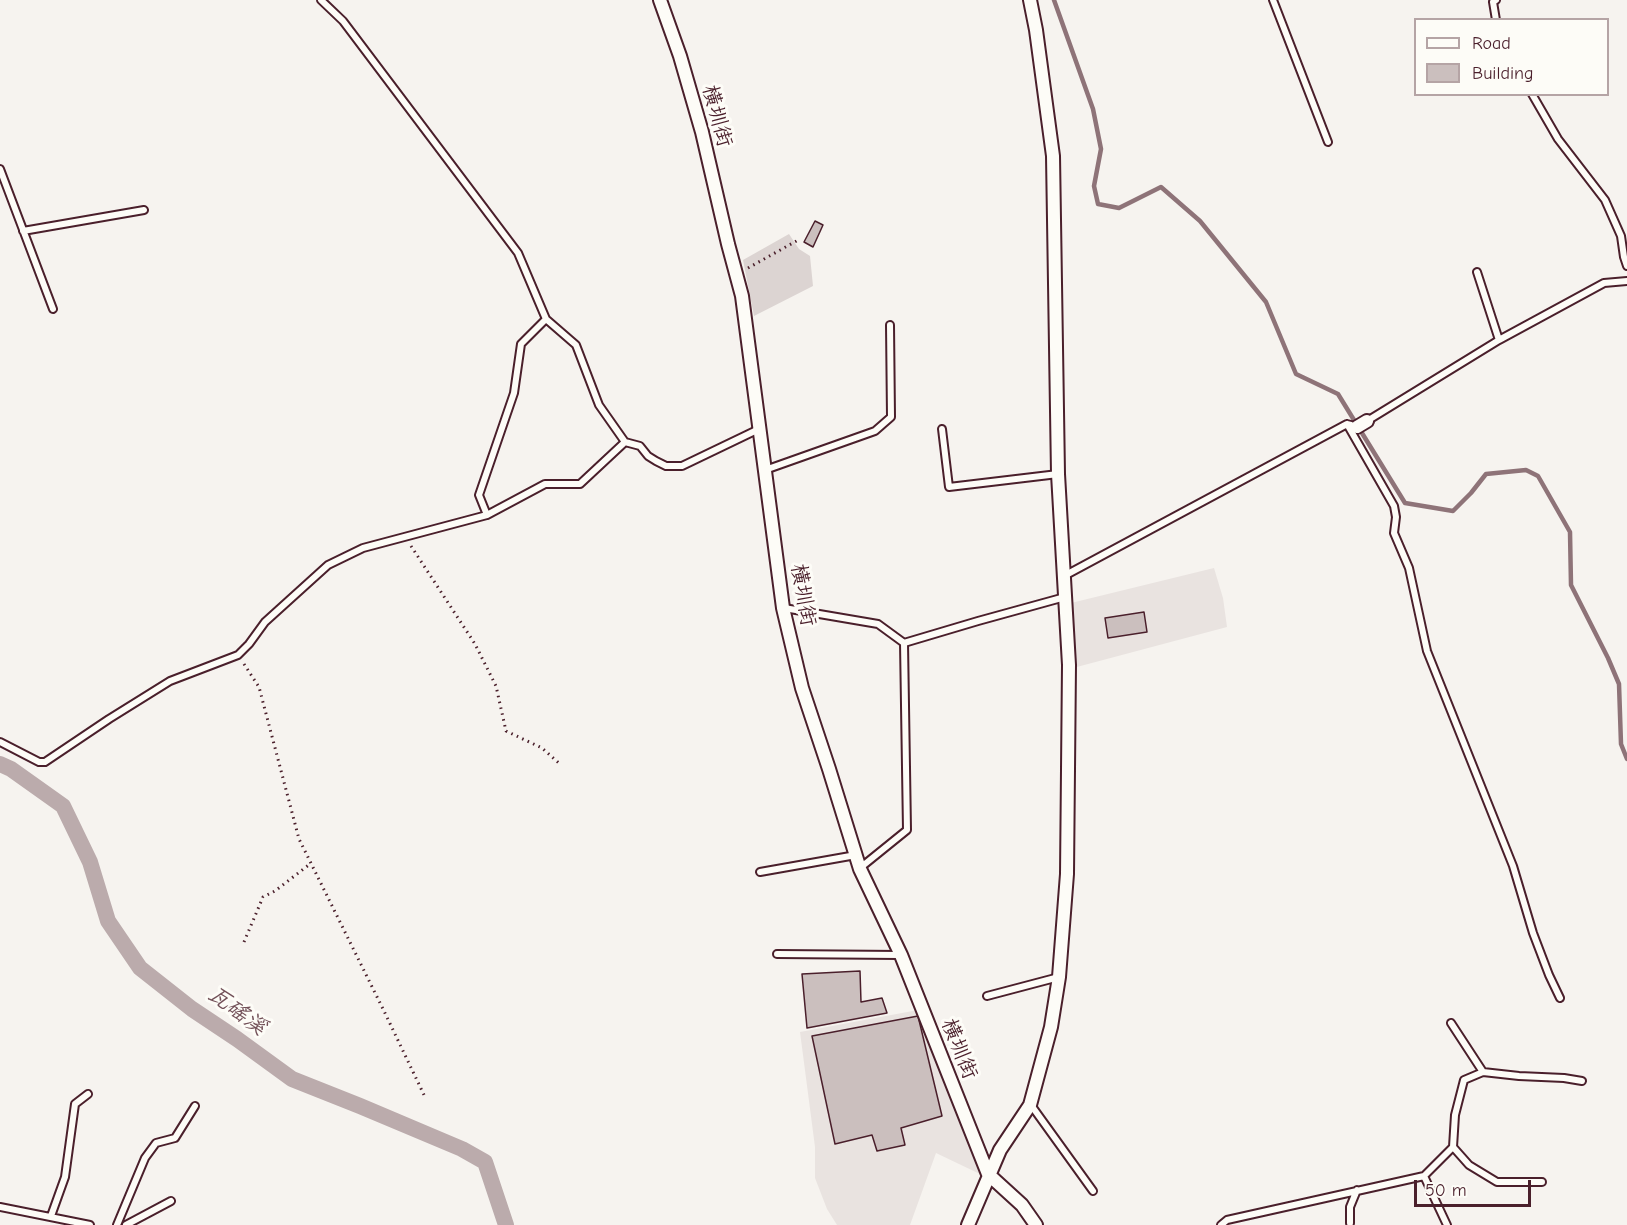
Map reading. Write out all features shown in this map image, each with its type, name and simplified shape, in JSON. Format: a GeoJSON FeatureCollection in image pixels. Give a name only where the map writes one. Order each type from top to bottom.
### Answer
{"type":"FeatureCollection","features":[{"type":"Feature","properties":{"kind":"street","name":"橫圳街"},"geometry":{"type":"LineString","coordinates":[[660,0],[680,56],[702,132],[742,296],[783,608],[802,688],[860,868],[901,955],[988,1174],[1022,1205],[1035,1225]]}},
{"type":"Feature","properties":{"kind":"street"},"geometry":{"type":"LineString","coordinates":[[968,1225],[1000,1150],[1030,1105],[1051,1027],[1059,977],[1067,874],[1069,665],[1058,474],[1053,156],[1030,0]]}},
{"type":"Feature","properties":{"kind":"lane"},"geometry":{"type":"LineString","coordinates":[[321,0],[343,21],[518,253],[546,319],[576,345],[599,405],[625,442],[640,446],[648,456],[666,466],[682,466],[759,429]]}},
{"type":"Feature","properties":{"kind":"lane"},"geometry":{"type":"LineString","coordinates":[[1273,0],[1328,142]]}},
{"type":"Feature","properties":{"kind":"lane"},"geometry":{"type":"LineString","coordinates":[[1496,0],[1492,2],[1496,18]]}},
{"type":"Feature","properties":{"kind":"lane"},"geometry":{"type":"LineString","coordinates":[[1533,96],[1558,139],[1605,200],[1621,236],[1627,266]]}},
{"type":"Feature","properties":{"kind":"lane"},"geometry":{"type":"LineString","coordinates":[[0,169],[53,309]]}},
{"type":"Feature","properties":{"kind":"lane"},"geometry":{"type":"LineString","coordinates":[[23,231],[144,210]]}},
{"type":"Feature","properties":{"kind":"lane"},"geometry":{"type":"LineString","coordinates":[[1477,272],[1498,340]]}},
{"type":"Feature","properties":{"kind":"lane"},"geometry":{"type":"LineString","coordinates":[[1064,576],[1357,424],[1498,340],[1604,283],[1627,281]]}},
{"type":"Feature","properties":{"kind":"lane"},"geometry":{"type":"LineString","coordinates":[[488,515],[479,495],[513,393],[521,344],[546,319]]}},
{"type":"Feature","properties":{"kind":"lane"},"geometry":{"type":"LineString","coordinates":[[765,470],[875,431],[891,417],[890,325]]}},
{"type":"Feature","properties":{"kind":"lane"},"geometry":{"type":"LineString","coordinates":[[1357,424],[1394,506],[1396,518],[1394,533],[1409,568],[1427,651],[1513,866],[1537,944],[1560,998]]}},
{"type":"Feature","properties":{"kind":"lane"},"geometry":{"type":"LineString","coordinates":[[942,429],[949,486],[1058,474]]}},
{"type":"Feature","properties":{"kind":"lane"},"geometry":{"type":"LineString","coordinates":[[0,742],[39,762],[45,762],[170,681],[238,655],[265,622],[328,565],[363,548],[488,515],[544,484],[580,484],[625,442]]}},
{"type":"Feature","properties":{"kind":"lane"},"geometry":{"type":"LineString","coordinates":[[904,643],[1065,597]]}},
{"type":"Feature","properties":{"kind":"lane"},"geometry":{"type":"LineString","coordinates":[[783,608],[878,624],[904,643]]}},
{"type":"Feature","properties":{"kind":"lane"},"geometry":{"type":"LineString","coordinates":[[860,868],[907,830],[904,643]]}},
{"type":"Feature","properties":{"kind":"lane"},"geometry":{"type":"LineString","coordinates":[[760,872],[856,855]]}},
{"type":"Feature","properties":{"kind":"lane"},"geometry":{"type":"LineString","coordinates":[[777,954],[901,955]]}},
{"type":"Feature","properties":{"kind":"lane"},"geometry":{"type":"LineString","coordinates":[[987,996],[1059,977]]}},
{"type":"Feature","properties":{"kind":"lane"},"geometry":{"type":"LineString","coordinates":[[1451,1023],[1483,1072]]}},
{"type":"Feature","properties":{"kind":"lane"},"geometry":{"type":"LineString","coordinates":[[1226,1224],[1357,1190],[1424,1176],[1453,1147],[1455,1114],[1464,1080],[1483,1072],[1582,1081]]}},
{"type":"Feature","properties":{"kind":"lane"},"geometry":{"type":"LineString","coordinates":[[51,1216],[66,1177],[75,1104],[88,1094]]}},
{"type":"Feature","properties":{"kind":"lane"},"geometry":{"type":"LineString","coordinates":[[1030,1105],[1093,1191]]}},
{"type":"Feature","properties":{"kind":"lane"},"geometry":{"type":"LineString","coordinates":[[117,1225],[145,1158],[156,1143],[175,1138],[195,1106]]}},
{"type":"Feature","properties":{"kind":"lane"},"geometry":{"type":"LineString","coordinates":[[1453,1147],[1468,1165],[1497,1182],[1542,1182]]}},
{"type":"Feature","properties":{"kind":"lane"},"geometry":{"type":"LineString","coordinates":[[1424,1176],[1447,1225]]}},
{"type":"Feature","properties":{"kind":"lane"},"geometry":{"type":"LineString","coordinates":[[1350,1223],[1350,1207],[1357,1190]]}},
{"type":"Feature","properties":{"kind":"lane"},"geometry":{"type":"LineString","coordinates":[[126,1225],[171,1201]]}},
{"type":"Feature","properties":{"kind":"lane"},"geometry":{"type":"LineString","coordinates":[[0,1207],[90,1225]]}},
{"type":"Feature","properties":{"kind":"path"},"geometry":{"type":"LineString","coordinates":[[736,275],[800,239]]}},
{"type":"Feature","properties":{"kind":"path"},"geometry":{"type":"LineString","coordinates":[[406,537],[475,644],[496,686],[506,731],[542,748],[560,764]]}},
{"type":"Feature","properties":{"kind":"path"},"geometry":{"type":"LineString","coordinates":[[238,655],[259,687],[298,839],[425,1096]]}},
{"type":"Feature","properties":{"kind":"path"},"geometry":{"type":"LineString","coordinates":[[244,942],[263,897],[275,891],[311,864]]}},
{"type":"Feature","properties":{"kind":"shaded area"},"geometry":{"type":"Polygon","coordinates":[[[789,234],[799,249],[810,256],[813,286],[754,316],[743,260],[789,234]]]}},
{"type":"Feature","properties":{"kind":"shaded area"},"geometry":{"type":"Polygon","coordinates":[[[1214,568],[1223,598],[1227,627],[1073,668],[1071,603],[1214,568]]]}},
{"type":"Feature","properties":{"kind":"shaded area"},"geometry":{"type":"Polygon","coordinates":[[[918,1010],[982,1175],[936,1153],[910,1225],[837,1225],[827,1209],[815,1178],[815,1147],[800,1032],[918,1010]]]}},
{"type":"Feature","properties":{"kind":"building"},"geometry":{"type":"Polygon","coordinates":[[[815,221],[823,225],[813,247],[804,242],[815,221]]]}},
{"type":"Feature","properties":{"kind":"building"},"geometry":{"type":"Polygon","coordinates":[[[1144,612],[1147,632],[1108,638],[1105,618],[1144,612]]]}},
{"type":"Feature","properties":{"kind":"building"},"geometry":{"type":"Polygon","coordinates":[[[860,971],[861,1002],[882,998],[887,1013],[807,1028],[802,974],[860,971]]]}},
{"type":"Feature","properties":{"kind":"building"},"geometry":{"type":"Polygon","coordinates":[[[918,1016],[942,1116],[901,1128],[905,1145],[877,1151],[872,1135],[835,1144],[812,1036],[918,1016]]]}},
{"type":"Feature","properties":{"kind":"waterway"},"geometry":{"type":"LineString","coordinates":[[1054,0],[1093,109],[1101,149],[1094,186],[1098,204],[1119,208],[1161,187],[1200,221],[1266,302],[1296,374],[1338,394],[1405,503],[1453,511],[1486,474],[1526,470],[1538,476],[1570,532],[1571,585],[1619,684],[1621,744],[1627,759]]}},
{"type":"Feature","properties":{"kind":"waterway","name":"瓦磘溪"},"geometry":{"type":"LineString","coordinates":[[0,764],[11,769],[63,806],[90,862],[108,921],[140,968],[192,1009],[292,1079],[462,1149],[485,1162],[506,1225]]}}]}
